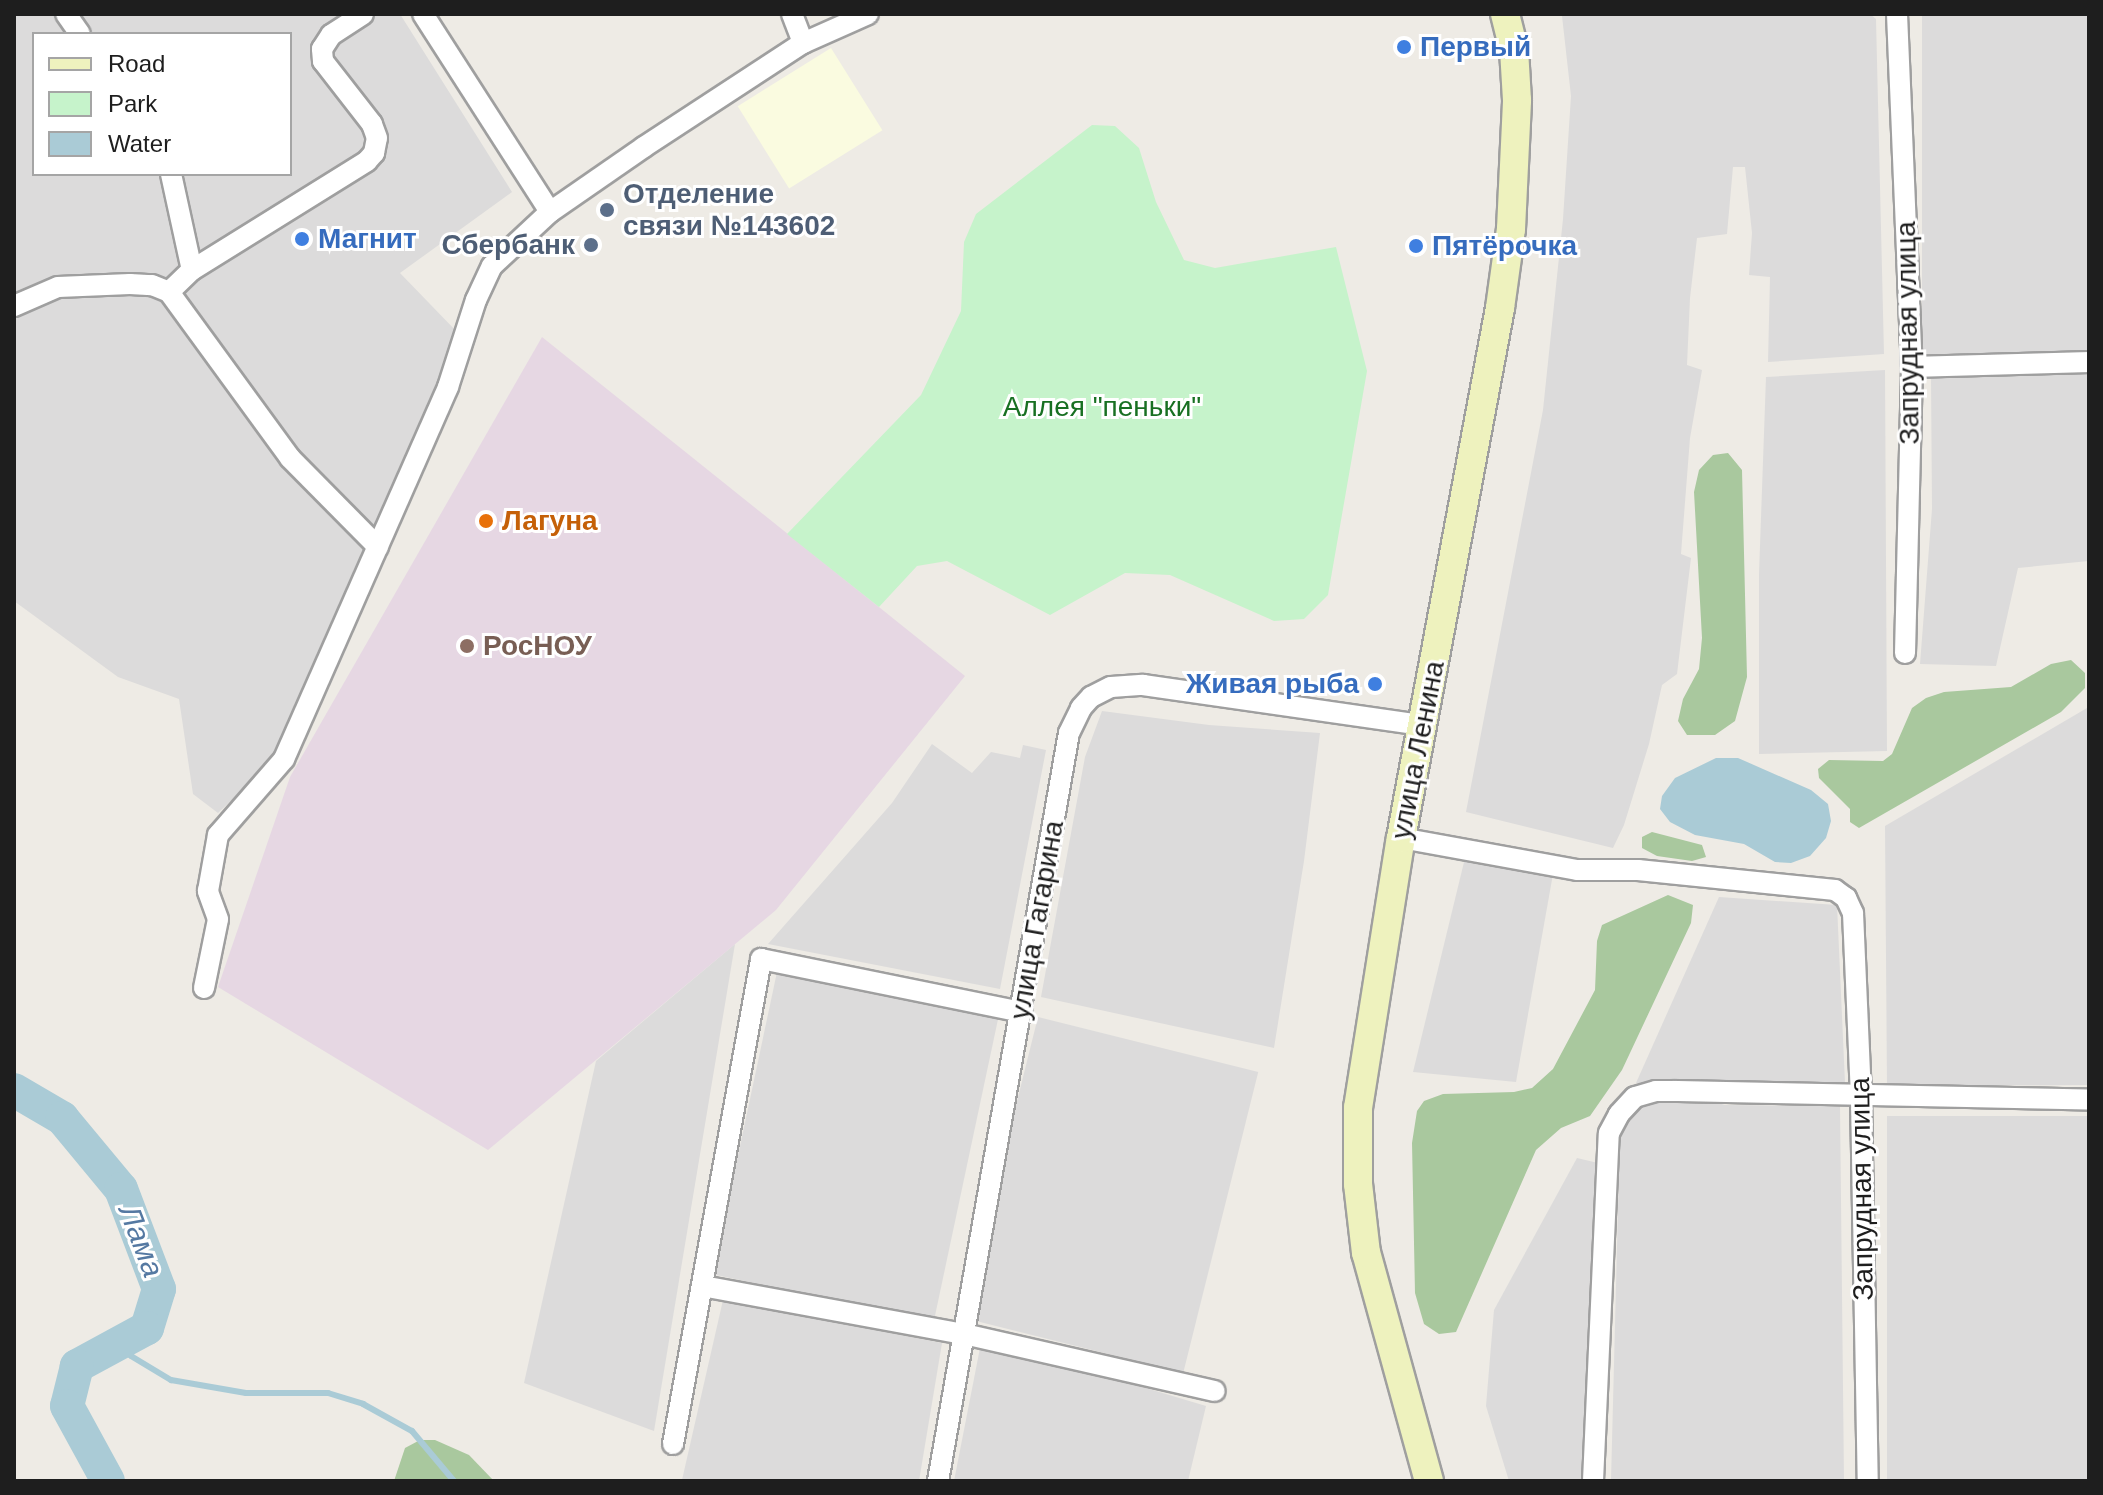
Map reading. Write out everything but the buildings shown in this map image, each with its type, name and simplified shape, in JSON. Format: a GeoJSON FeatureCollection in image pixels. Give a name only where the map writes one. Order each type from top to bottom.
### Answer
{"type":"FeatureCollection","features":[{"type":"Feature","properties":{"kind":"main road","name":"улица Ленина"},"geometry":{"type":"LineString","coordinates":[[1429,1481],[1366,1253],[1358,1184],[1358,1108],[1401,838],[1500,308],[1511,229],[1517,100],[1514,50],[1505,14]]}},
{"type":"Feature","properties":{"kind":"street"},"geometry":{"type":"LineString","coordinates":[[66,14],[79,32]]}},
{"type":"Feature","properties":{"kind":"street"},"geometry":{"type":"LineString","coordinates":[[169,292],[192,270],[367,161],[374,153],[377,138],[372,124],[331,77],[323,61],[322,49],[331,35],[363,14]]}},
{"type":"Feature","properties":{"kind":"street"},"geometry":{"type":"LineString","coordinates":[[423,14],[550,212]]}},
{"type":"Feature","properties":{"kind":"street"},"geometry":{"type":"LineString","coordinates":[[792,14],[803,43]]}},
{"type":"Feature","properties":{"kind":"street"},"geometry":{"type":"LineString","coordinates":[[204,988],[218,919],[208,891],[218,835],[284,759],[448,387],[476,300],[492,266],[550,212],[803,43],[868,14]]}},
{"type":"Feature","properties":{"kind":"street","name":"Запрудная улица"},"geometry":{"type":"LineString","coordinates":[[1897,14],[1912,367],[1905,653]]}},
{"type":"Feature","properties":{"kind":"street"},"geometry":{"type":"LineString","coordinates":[[171,176],[192,270]]}},
{"type":"Feature","properties":{"kind":"street"},"geometry":{"type":"LineString","coordinates":[[14,306],[58,287],[130,284],[152,285],[169,292],[290,458],[378,547]]}},
{"type":"Feature","properties":{"kind":"street"},"geometry":{"type":"LineString","coordinates":[[1912,367],[2089,362]]}},
{"type":"Feature","properties":{"kind":"street","name":"улица Гагарина"},"geometry":{"type":"LineString","coordinates":[[938,1481],[1069,733],[1081,708],[1091,697],[1111,687],[1143,685],[1422,725]]}},
{"type":"Feature","properties":{"kind":"street","name":"Запрудная улица"},"geometry":{"type":"LineString","coordinates":[[1401,838],[1577,870],[1638,870],[1835,890],[1846,898],[1853,913],[1861,1096],[1868,1481]]}},
{"type":"Feature","properties":{"kind":"street"},"geometry":{"type":"LineString","coordinates":[[673,1444],[761,959],[1022,1012]]}},
{"type":"Feature","properties":{"kind":"street"},"geometry":{"type":"LineString","coordinates":[[1593,1481],[1609,1133],[1619,1114],[1635,1097],[1656,1091],[2089,1100]]}},
{"type":"Feature","properties":{"kind":"street"},"geometry":{"type":"LineString","coordinates":[[702,1286],[964,1334],[1215,1391]]}},
{"type":"Feature","properties":{"kind":"shaded area"},"geometry":{"type":"Polygon","coordinates":[[[14,14],[400,14],[512,192],[400,273],[459,334],[443,379],[272,762],[218,813],[193,794],[179,699],[118,677],[14,601],[14,14]]]}},
{"type":"Feature","properties":{"kind":"shaded area"},"geometry":{"type":"Polygon","coordinates":[[[1870,14],[1876,19],[1884,354],[1768,362],[1770,277],[1749,275],[1752,233],[1745,167],[1733,167],[1727,234],[1697,238],[1690,298],[1687,365],[1702,370],[1690,438],[1681,554],[1691,558],[1677,674],[1662,685],[1649,744],[1624,825],[1613,848],[1466,812],[1543,410],[1563,219],[1571,96],[1562,16],[1870,14]]]}},
{"type":"Feature","properties":{"kind":"shaded area"},"geometry":{"type":"Polygon","coordinates":[[[1922,14],[2089,14],[2089,354],[1922,354],[1922,14]]]}},
{"type":"Feature","properties":{"kind":"shaded area"},"geometry":{"type":"Polygon","coordinates":[[[831,48],[882,130],[789,189],[738,106],[831,48]]]}},
{"type":"Feature","properties":{"kind":"shaded area"},"geometry":{"type":"Polygon","coordinates":[[[542,337],[965,676],[776,910],[488,1150],[218,987],[290,777],[542,337]]]}},
{"type":"Feature","properties":{"kind":"shaded area"},"geometry":{"type":"Polygon","coordinates":[[[1885,370],[1887,751],[1759,754],[1759,574],[1766,377],[1885,370]]]}},
{"type":"Feature","properties":{"kind":"shaded area"},"geometry":{"type":"Polygon","coordinates":[[[2089,371],[2089,561],[2018,568],[1996,666],[1920,664],[1932,509],[1931,376],[2089,371]]]}},
{"type":"Feature","properties":{"kind":"shaded area"},"geometry":{"type":"Polygon","coordinates":[[[2087,708],[2089,1085],[1887,1086],[1885,826],[2087,708]]]}},
{"type":"Feature","properties":{"kind":"shaded area"},"geometry":{"type":"Polygon","coordinates":[[[1102,711],[1209,725],[1320,733],[1304,861],[1274,1048],[1041,997],[1085,757],[1102,711]]]}},
{"type":"Feature","properties":{"kind":"shaded area"},"geometry":{"type":"Polygon","coordinates":[[[932,744],[972,773],[991,752],[1020,758],[1023,745],[1046,750],[1000,989],[768,944],[892,803],[932,744]]]}},
{"type":"Feature","properties":{"kind":"shaded area"},"geometry":{"type":"Polygon","coordinates":[[[1465,858],[1553,874],[1516,1082],[1413,1072],[1465,858]]]}},
{"type":"Feature","properties":{"kind":"shaded area"},"geometry":{"type":"Polygon","coordinates":[[[1719,897],[1837,905],[1845,1083],[1636,1083],[1719,897]]]}},
{"type":"Feature","properties":{"kind":"shaded area"},"geometry":{"type":"Polygon","coordinates":[[[735,944],[654,1431],[524,1383],[596,1061],[735,944]]]}},
{"type":"Feature","properties":{"kind":"shaded area"},"geometry":{"type":"Polygon","coordinates":[[[777,972],[998,1019],[934,1321],[713,1274],[777,972]]]}},
{"type":"Feature","properties":{"kind":"shaded area"},"geometry":{"type":"Polygon","coordinates":[[[1038,1017],[1258,1072],[1183,1373],[963,1318],[1038,1017]]]}},
{"type":"Feature","properties":{"kind":"shaded area"},"geometry":{"type":"Polygon","coordinates":[[[1660,1099],[1705,1099],[1725,1105],[1840,1106],[1844,1481],[1611,1481],[1620,1130],[1635,1109],[1660,1099]]]}},
{"type":"Feature","properties":{"kind":"shaded area"},"geometry":{"type":"Polygon","coordinates":[[[1887,1116],[2089,1116],[2089,1481],[1887,1481],[1887,1116]]]}},
{"type":"Feature","properties":{"kind":"shaded area"},"geometry":{"type":"Polygon","coordinates":[[[1577,1158],[1598,1163],[1583,1481],[1509,1481],[1486,1406],[1494,1310],[1577,1158]]]}},
{"type":"Feature","properties":{"kind":"shaded area"},"geometry":{"type":"Polygon","coordinates":[[[723,1300],[942,1343],[919,1481],[682,1480],[723,1300]]]}},
{"type":"Feature","properties":{"kind":"shaded area"},"geometry":{"type":"Polygon","coordinates":[[[980,1348],[1099,1374],[1206,1406],[1188,1481],[954,1481],[980,1348]]]}},
{"type":"Feature","properties":{"kind":"green space","name":"Аллея \"пеньки\""},"geometry":{"type":"Polygon","coordinates":[[[1092,125],[1115,126],[1139,148],[1156,202],[1184,260],[1215,268],[1336,247],[1367,371],[1328,595],[1304,619],[1274,621],[1170,575],[1125,573],[1050,615],[947,561],[917,566],[879,607],[787,534],[921,395],[961,311],[964,242],[976,214],[1092,125]]]}},
{"type":"Feature","properties":{"kind":"green space"},"geometry":{"type":"Polygon","coordinates":[[[1728,453],[1742,470],[1747,677],[1735,721],[1715,735],[1687,735],[1678,721],[1683,699],[1699,669],[1702,638],[1694,492],[1699,470],[1713,455],[1728,453]]]}},
{"type":"Feature","properties":{"kind":"green space"},"geometry":{"type":"Polygon","coordinates":[[[2071,660],[2085,673],[2085,688],[2061,712],[1859,828],[1850,822],[1850,809],[1819,778],[1818,769],[1829,760],[1883,761],[1892,754],[1912,708],[1926,698],[1944,692],[2011,687],[2051,664],[2071,660]]]}},
{"type":"Feature","properties":{"kind":"green space"},"geometry":{"type":"Polygon","coordinates":[[[1652,832],[1702,845],[1706,857],[1692,861],[1657,856],[1642,848],[1642,837],[1652,832]]]}},
{"type":"Feature","properties":{"kind":"green space"},"geometry":{"type":"Polygon","coordinates":[[[1668,895],[1693,905],[1691,923],[1622,1070],[1590,1116],[1561,1128],[1536,1150],[1456,1332],[1439,1334],[1424,1324],[1415,1293],[1412,1143],[1417,1111],[1424,1101],[1443,1094],[1514,1092],[1532,1088],[1553,1069],[1595,990],[1597,941],[1602,925],[1668,895]]]}},
{"type":"Feature","properties":{"kind":"green space"},"geometry":{"type":"Polygon","coordinates":[[[420,1440],[435,1440],[469,1455],[494,1481],[394,1481],[405,1448],[420,1440]]]}},
{"type":"Feature","properties":{"kind":"water"},"geometry":{"type":"Polygon","coordinates":[[[1716,758],[1738,758],[1811,790],[1828,804],[1831,821],[1826,838],[1810,856],[1791,863],[1775,862],[1744,844],[1695,835],[1670,822],[1660,809],[1662,796],[1675,778],[1716,758]]]}},
{"type":"Feature","properties":{"kind":"waterway","name":"Лама"},"geometry":{"type":"LineString","coordinates":[[14,1090],[62,1118],[121,1189],[159,1289],[147,1328],[77,1366],[67,1406],[108,1481]]}},
{"type":"Feature","properties":{"kind":"waterway"},"geometry":{"type":"LineString","coordinates":[[121,1342],[131,1356],[171,1380],[246,1393],[328,1393],[363,1404],[412,1431],[454,1481]]}},
{"type":"Feature","properties":{"kind":"place","name":"Первый"},"geometry":{"type":"Point","coordinates":[1404,47]}},
{"type":"Feature","properties":{"kind":"place","name":"Отделение связи №143602"},"geometry":{"type":"Point","coordinates":[607,210]}},
{"type":"Feature","properties":{"kind":"place","name":"Магнит"},"geometry":{"type":"Point","coordinates":[302,239]}},
{"type":"Feature","properties":{"kind":"place","name":"Сбербанк"},"geometry":{"type":"Point","coordinates":[591,245]}},
{"type":"Feature","properties":{"kind":"place","name":"Пятёрочка"},"geometry":{"type":"Point","coordinates":[1416,246]}},
{"type":"Feature","properties":{"kind":"place","name":"Лагуна"},"geometry":{"type":"Point","coordinates":[486,521]}},
{"type":"Feature","properties":{"kind":"place","name":"РосНОУ"},"geometry":{"type":"Point","coordinates":[467,646]}},
{"type":"Feature","properties":{"kind":"place","name":"Живая рыба"},"geometry":{"type":"Point","coordinates":[1375,684]}}]}
